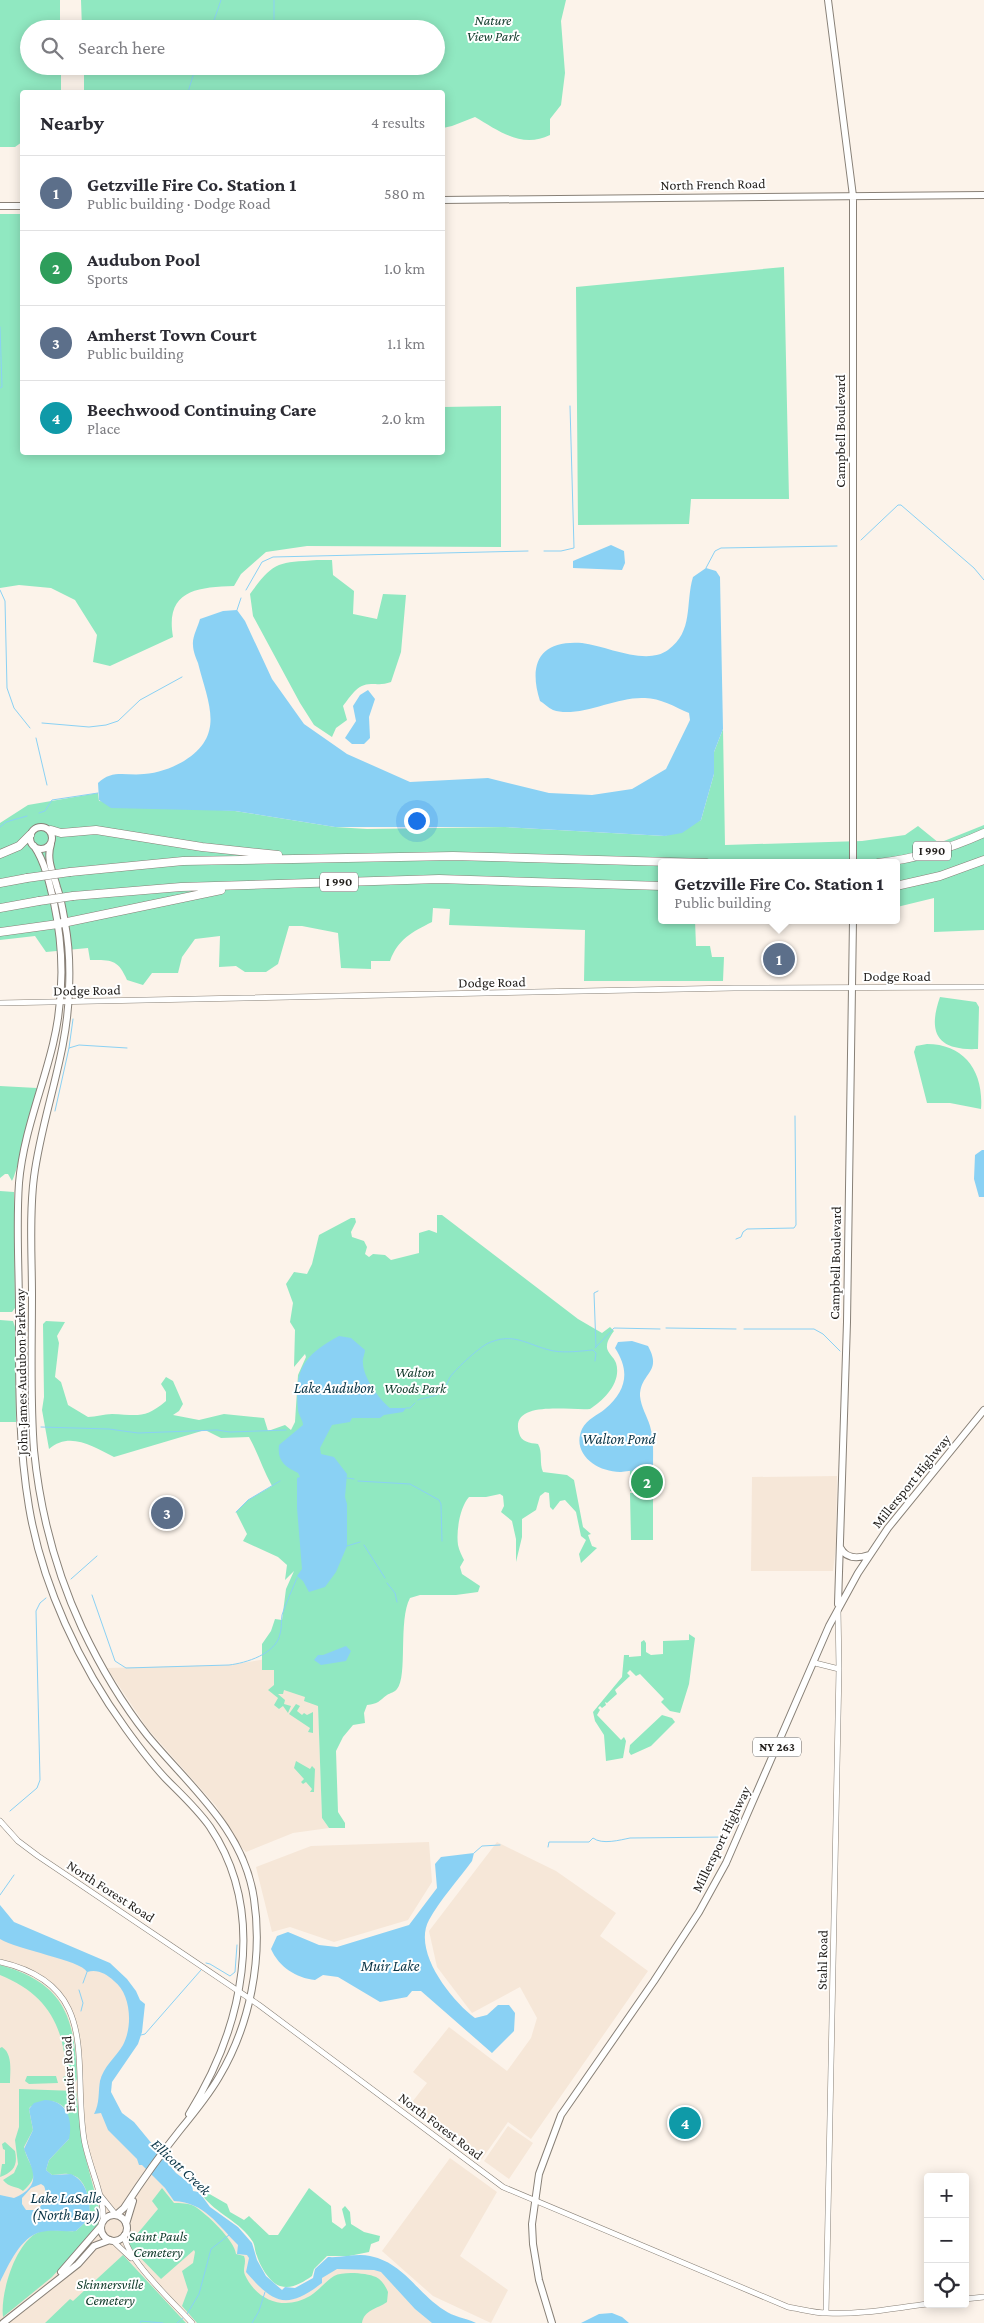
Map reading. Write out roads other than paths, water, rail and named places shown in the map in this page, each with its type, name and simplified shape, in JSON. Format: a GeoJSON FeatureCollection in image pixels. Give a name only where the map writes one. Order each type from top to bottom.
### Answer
{"type":"FeatureCollection","features":[{"type":"Feature","properties":{"kind":"highway"},"geometry":{"type":"LineString","coordinates":[[50,830],[61,834],[96,830],[202,847],[310,858]]}},
{"type":"Feature","properties":{"kind":"highway","name":"I 990"},"geometry":{"type":"LineString","coordinates":[[899,859],[959,844],[984,834]]}},
{"type":"Feature","properties":{"kind":"highway"},"geometry":{"type":"LineString","coordinates":[[0,854],[19,846],[30,835]]}},
{"type":"Feature","properties":{"kind":"highway","name":"I 990"},"geometry":{"type":"LineString","coordinates":[[0,882],[70,872],[183,862],[310,858],[453,856],[658,862]]}},
{"type":"Feature","properties":{"kind":"highway","name":"I 990"},"geometry":{"type":"LineString","coordinates":[[900,885],[940,876],[984,860]]}},
{"type":"Feature","properties":{"kind":"highway","name":"I 990"},"geometry":{"type":"LineString","coordinates":[[0,908],[73,896],[181,887],[439,879],[658,886]]}},
{"type":"Feature","properties":{"kind":"highway"},"geometry":{"type":"LineString","coordinates":[[0,932],[61,923],[212,891],[265,888],[288,884]]}},
{"type":"Feature","properties":{"kind":"main road","name":"Campbell Boulevard"},"geometry":{"type":"LineString","coordinates":[[828,0],[852,196],[853,859]]}},
{"type":"Feature","properties":{"kind":"main road","name":"North French Road"},"geometry":{"type":"LineString","coordinates":[[445,200],[984,195]]}},
{"type":"Feature","properties":{"kind":"main road"},"geometry":{"type":"LineString","coordinates":[[0,206],[20,206]]}},
{"type":"Feature","properties":{"kind":"main road"},"geometry":{"type":"LineString","coordinates":[[44,826],[50,830],[53,837],[51,844],[41,849],[34,846],[30,835],[37,827],[44,826]]}},
{"type":"Feature","properties":{"kind":"main road","name":"John James Audubon Parkway"},"geometry":{"type":"LineString","coordinates":[[51,844],[49,862],[60,896],[61,1002],[52,1048],[25,1146],[19,1185],[19,1408],[22,1453],[35,1533],[67,1630],[106,1701],[134,1741],[208,1824],[224,1852],[234,1877],[242,1916],[244,1938],[244,1959],[238,1991],[226,2034],[213,2068],[183,2126]]}},
{"type":"Feature","properties":{"kind":"main road","name":"John James Audubon Parkway"},"geometry":{"type":"LineString","coordinates":[[34,846],[49,882],[61,923],[69,961],[68,1002],[62,1049],[39,1147],[32,1194],[35,1452],[48,1533],[60,1575],[74,1611],[109,1680],[145,1732],[184,1778],[206,1798],[220,1818],[240,1853],[248,1874],[254,1899],[256,1940],[254,1973],[240,2033],[220,2077],[124,2208],[116,2215]]}},
{"type":"Feature","properties":{"kind":"main road","name":"Campbell Boulevard"},"geometry":{"type":"LineString","coordinates":[[838,1606],[847,1317],[853,924]]}},
{"type":"Feature","properties":{"kind":"main road","name":"Millersport Highway"},"geometry":{"type":"LineString","coordinates":[[552,2323],[535,2264],[532,2244],[534,2201],[539,2174],[561,2115],[654,1981],[699,1912],[726,1863],[838,1606],[869,1555],[892,1522],[984,1410]]}},
{"type":"Feature","properties":{"kind":"main road"},"geometry":{"type":"LineString","coordinates":[[22,1453],[35,1452]]}},
{"type":"Feature","properties":{"kind":"main road"},"geometry":{"type":"LineString","coordinates":[[840,1545],[842,1551],[851,1557],[859,1558],[869,1555]]}},
{"type":"Feature","properties":{"kind":"main road"},"geometry":{"type":"LineString","coordinates":[[134,1741],[145,1732]]}},
{"type":"Feature","properties":{"kind":"main road"},"geometry":{"type":"LineString","coordinates":[[173,1786],[184,1778]]}},
{"type":"Feature","properties":{"kind":"main road","name":"John James Audubon Parkway"},"geometry":{"type":"LineString","coordinates":[[126,2225],[134,2194]]}},
{"type":"Feature","properties":{"kind":"main road"},"geometry":{"type":"LineString","coordinates":[[3,2323],[15,2315],[50,2284],[78,2264],[94,2246],[124,2235],[126,2225],[122,2218],[116,2215],[110,2216],[102,2223],[50,2284]]}},
{"type":"Feature","properties":{"kind":"main road"},"geometry":{"type":"LineString","coordinates":[[102,2223],[103,2236],[111,2241]]}},
{"type":"Feature","properties":{"kind":"street","name":"Dodge Road"},"geometry":{"type":"LineString","coordinates":[[0,1003],[851,987],[984,987]]}},
{"type":"Feature","properties":{"kind":"street","name":"Stahl Road"},"geometry":{"type":"LineString","coordinates":[[826,2313],[839,1669],[838,1606]]}},
{"type":"Feature","properties":{"kind":"street"},"geometry":{"type":"LineString","coordinates":[[814,1663],[839,1669]]}},
{"type":"Feature","properties":{"kind":"street","name":"North Forest Road"},"geometry":{"type":"LineString","coordinates":[[0,1822],[18,1841],[38,1856],[238,1991],[498,2184],[788,2308],[826,2313],[876,2312],[924,2305]]}},
{"type":"Feature","properties":{"kind":"street","name":"Frontier Road"},"geometry":{"type":"LineString","coordinates":[[0,1962],[21,1968],[44,1981],[61,1998],[74,2020],[79,2042],[82,2127],[87,2154],[99,2194],[102,2223]]}},
{"type":"Feature","properties":{"kind":"street","name":"Frontier Road"},"geometry":{"type":"LineString","coordinates":[[99,2194],[116,2215]]}},
{"type":"Feature","properties":{"kind":"street"},"geometry":{"type":"LineString","coordinates":[[124,2235],[125,2244],[134,2260]]}},
{"type":"Feature","properties":{"kind":"street"},"geometry":{"type":"LineString","coordinates":[[111,2241],[134,2260],[190,2321]]}},
{"type":"Feature","properties":{"kind":"street"},"geometry":{"type":"LineString","coordinates":[[969,2299],[984,2297]]}},
{"type":"Feature","properties":{"kind":"water"},"geometry":{"type":"Polygon","coordinates":[[[611,545],[624,551],[625,563],[622,570],[573,568],[573,561],[611,545]]]}},
{"type":"Feature","properties":{"kind":"water"},"geometry":{"type":"Polygon","coordinates":[[[706,568],[716,571],[720,577],[723,729],[714,752],[714,774],[701,820],[682,833],[665,836],[505,827],[335,827],[235,811],[111,808],[99,800],[98,783],[103,779],[120,774],[149,773],[170,768],[184,761],[197,751],[205,740],[210,729],[211,717],[194,652],[193,639],[200,619],[223,611],[237,610],[245,621],[272,679],[304,724],[347,754],[410,782],[488,778],[549,793],[592,795],[632,789],[666,769],[690,720],[689,713],[651,698],[622,700],[574,712],[553,710],[540,701],[536,675],[537,665],[547,650],[556,645],[568,643],[582,643],[638,656],[659,654],[668,650],[676,643],[685,626],[693,577],[706,568]]]}},
{"type":"Feature","properties":{"kind":"water"},"geometry":{"type":"Polygon","coordinates":[[[368,690],[375,699],[369,717],[370,738],[364,744],[352,744],[345,738],[356,721],[353,706],[360,695],[368,690]]]}},
{"type":"Feature","properties":{"kind":"water"},"geometry":{"type":"Polygon","coordinates":[[[984,1150],[984,1197],[979,1197],[974,1179],[975,1155],[984,1150]]]}},
{"type":"Feature","properties":{"kind":"water","name":"Lake Audubon"},"geometry":{"type":"Polygon","coordinates":[[[339,1336],[351,1338],[365,1350],[363,1361],[366,1375],[372,1387],[386,1404],[390,1408],[406,1408],[403,1412],[384,1415],[380,1418],[352,1418],[350,1422],[332,1425],[320,1448],[321,1454],[334,1457],[347,1474],[345,1497],[347,1504],[347,1546],[336,1572],[325,1587],[309,1592],[303,1581],[297,1576],[302,1569],[297,1508],[297,1478],[300,1477],[298,1473],[283,1463],[279,1455],[279,1445],[303,1425],[298,1410],[297,1396],[300,1374],[304,1365],[317,1350],[339,1336]]]}},
{"type":"Feature","properties":{"kind":"water","name":"Walton Pond"},"geometry":{"type":"Polygon","coordinates":[[[632,1341],[648,1346],[652,1355],[652,1367],[643,1382],[640,1396],[651,1431],[653,1466],[623,1472],[611,1471],[603,1469],[588,1460],[580,1446],[580,1438],[582,1429],[587,1422],[605,1409],[618,1395],[624,1380],[624,1372],[620,1356],[615,1348],[618,1342],[632,1341]]]}},
{"type":"Feature","properties":{"kind":"water"},"geometry":{"type":"Polygon","coordinates":[[[346,1646],[351,1651],[346,1661],[321,1665],[314,1660],[318,1655],[323,1655],[346,1646]]]}},
{"type":"Feature","properties":{"kind":"water","name":"Muir Lake"},"geometry":{"type":"Polygon","coordinates":[[[474,1853],[472,1861],[429,1920],[425,1932],[426,1946],[430,1960],[445,1987],[465,2010],[475,2018],[487,2015],[498,2005],[509,2005],[515,2013],[514,2031],[492,2053],[421,1991],[412,1991],[407,1997],[380,2002],[338,1977],[323,1975],[315,1980],[301,1977],[283,1966],[271,1949],[277,1936],[288,1932],[319,1945],[337,1947],[409,1925],[437,1888],[435,1864],[441,1857],[474,1853]]]}},
{"type":"Feature","properties":{"kind":"water","name":"Ellicott Creek"},"geometry":{"type":"Polygon","coordinates":[[[0,1905],[14,1922],[110,1963],[127,1979],[136,1991],[140,2000],[145,2004],[142,2032],[138,2044],[112,2082],[111,2092],[122,2113],[134,2122],[176,2173],[192,2185],[193,2191],[199,2192],[210,2207],[238,2227],[252,2243],[257,2260],[266,2276],[282,2290],[285,2287],[295,2288],[313,2278],[315,2269],[328,2257],[370,2256],[392,2265],[434,2303],[448,2312],[476,2323],[432,2323],[415,2309],[381,2272],[374,2270],[337,2269],[322,2278],[322,2283],[310,2292],[289,2300],[281,2300],[264,2291],[246,2272],[249,2258],[247,2255],[237,2254],[238,2245],[217,2222],[194,2206],[174,2201],[165,2188],[142,2165],[139,2165],[137,2159],[108,2130],[101,2113],[94,2114],[102,2076],[123,2045],[128,2029],[129,2011],[120,1987],[111,1978],[102,1973],[95,1971],[87,1972],[73,1963],[0,1939],[0,1905]]]}},
{"type":"Feature","properties":{"kind":"water","name":"Lake LaSalle (North Bay)"},"geometry":{"type":"Polygon","coordinates":[[[45,2100],[53,2101],[64,2108],[67,2113],[70,2125],[69,2139],[49,2160],[46,2170],[52,2175],[71,2174],[77,2177],[87,2193],[90,2218],[76,2231],[45,2231],[27,2239],[16,2252],[0,2282],[0,2195],[14,2198],[29,2188],[32,2183],[32,2171],[24,2149],[33,2130],[29,2109],[34,2103],[45,2100]],[[41,2184],[31,2188],[22,2198],[22,2204],[26,2210],[37,2210],[42,2205],[45,2199],[44,2186],[41,2184]]]}},
{"type":"Feature","properties":{"kind":"water"},"geometry":{"type":"Polygon","coordinates":[[[612,2313],[622,2317],[629,2323],[581,2323],[599,2314],[612,2313]]]}},
{"type":"Feature","properties":{"kind":"waterway"},"geometry":{"type":"LineString","coordinates":[[214,20],[221,0]]}},
{"type":"Feature","properties":{"kind":"waterway"},"geometry":{"type":"LineString","coordinates":[[274,0],[274,20]]}},
{"type":"Feature","properties":{"kind":"waterway"},"geometry":{"type":"LineString","coordinates":[[189,90],[193,75]]}},
{"type":"Feature","properties":{"kind":"waterway"},"geometry":{"type":"LineString","coordinates":[[0,327],[2,387],[0,388]]}},
{"type":"Feature","properties":{"kind":"waterway"},"geometry":{"type":"LineString","coordinates":[[544,551],[561,551],[574,548],[570,406]]}},
{"type":"Feature","properties":{"kind":"waterway"},"geometry":{"type":"LineString","coordinates":[[861,540],[898,505],[901,505],[974,568],[984,580]]}},
{"type":"Feature","properties":{"kind":"waterway"},"geometry":{"type":"LineString","coordinates":[[706,568],[715,551],[721,548],[837,546]]}},
{"type":"Feature","properties":{"kind":"waterway"},"geometry":{"type":"LineString","coordinates":[[246,590],[262,562],[273,557],[528,551]]}},
{"type":"Feature","properties":{"kind":"waterway"},"geometry":{"type":"LineString","coordinates":[[0,590],[5,601],[7,688],[14,708],[30,728]]}},
{"type":"Feature","properties":{"kind":"waterway"},"geometry":{"type":"LineString","coordinates":[[237,610],[241,598]]}},
{"type":"Feature","properties":{"kind":"waterway"},"geometry":{"type":"LineString","coordinates":[[42,723],[89,727],[106,725],[118,721],[140,700],[182,677]]}},
{"type":"Feature","properties":{"kind":"waterway"},"geometry":{"type":"LineString","coordinates":[[36,738],[47,785]]}},
{"type":"Feature","properties":{"kind":"waterway"},"geometry":{"type":"LineString","coordinates":[[39,813],[45,811],[52,800],[98,793]]}},
{"type":"Feature","properties":{"kind":"waterway"},"geometry":{"type":"LineString","coordinates":[[0,827],[6,822],[27,816]]}},
{"type":"Feature","properties":{"kind":"waterway"},"geometry":{"type":"LineString","coordinates":[[69,1048],[73,1019]]}},
{"type":"Feature","properties":{"kind":"waterway"},"geometry":{"type":"LineString","coordinates":[[55,1111],[69,1048],[79,1045],[127,1048]]}},
{"type":"Feature","properties":{"kind":"waterway"},"geometry":{"type":"LineString","coordinates":[[736,1239],[741,1237],[747,1229],[794,1228],[796,1225],[795,1116]]}},
{"type":"Feature","properties":{"kind":"waterway"},"geometry":{"type":"LineString","coordinates":[[596,1347],[594,1293],[598,1291]]}},
{"type":"Feature","properties":{"kind":"waterway"},"geometry":{"type":"LineString","coordinates":[[595,1348],[614,1328],[660,1329]]}},
{"type":"Feature","properties":{"kind":"waterway"},"geometry":{"type":"LineString","coordinates":[[666,1328],[736,1329]]}},
{"type":"Feature","properties":{"kind":"waterway"},"geometry":{"type":"LineString","coordinates":[[744,1329],[814,1329],[823,1334],[840,1351]]}},
{"type":"Feature","properties":{"kind":"waterway"},"geometry":{"type":"LineString","coordinates":[[418,1400],[440,1393],[450,1377],[469,1357],[481,1347],[500,1339],[516,1339],[559,1352],[593,1350],[596,1353],[595,1361]]}},
{"type":"Feature","properties":{"kind":"waterway"},"geometry":{"type":"LineString","coordinates":[[406,1408],[410,1408],[415,1403]]}},
{"type":"Feature","properties":{"kind":"waterway"},"geometry":{"type":"LineString","coordinates":[[41,1427],[109,1429],[138,1433],[286,1430]]}},
{"type":"Feature","properties":{"kind":"waterway"},"geometry":{"type":"LineString","coordinates":[[347,1478],[354,1479]]}},
{"type":"Feature","properties":{"kind":"waterway"},"geometry":{"type":"LineString","coordinates":[[236,1512],[248,1500],[280,1481]]}},
{"type":"Feature","properties":{"kind":"waterway"},"geometry":{"type":"LineString","coordinates":[[358,1481],[410,1484],[439,1500],[441,1504],[442,1541]]}},
{"type":"Feature","properties":{"kind":"waterway"},"geometry":{"type":"LineString","coordinates":[[347,1546],[360,1542]]}},
{"type":"Feature","properties":{"kind":"waterway"},"geometry":{"type":"LineString","coordinates":[[364,1545],[385,1578]]}},
{"type":"Feature","properties":{"kind":"waterway"},"geometry":{"type":"LineString","coordinates":[[71,1579],[97,1556]]}},
{"type":"Feature","properties":{"kind":"waterway"},"geometry":{"type":"LineString","coordinates":[[92,1595],[115,1661],[126,1668],[229,1665],[252,1660],[273,1647],[280,1634],[282,1615],[297,1578]]}},
{"type":"Feature","properties":{"kind":"waterway"},"geometry":{"type":"LineString","coordinates":[[387,1583],[395,1593],[397,1602]]}},
{"type":"Feature","properties":{"kind":"waterway"},"geometry":{"type":"LineString","coordinates":[[10,1811],[37,1788],[40,1780],[36,1611],[40,1603],[46,1598]]}},
{"type":"Feature","properties":{"kind":"waterway"},"geometry":{"type":"LineString","coordinates":[[548,1847],[549,1842],[589,1842],[593,1838],[606,1842],[630,1838],[727,1837]]}},
{"type":"Feature","properties":{"kind":"waterway"},"geometry":{"type":"LineString","coordinates":[[474,1853],[482,1846],[500,1845]]}},
{"type":"Feature","properties":{"kind":"waterway"},"geometry":{"type":"LineString","coordinates":[[0,1895],[14,1875]]}},
{"type":"Feature","properties":{"kind":"waterway"},"geometry":{"type":"LineString","coordinates":[[206,1963],[230,1976],[235,1972],[237,1945]]}},
{"type":"Feature","properties":{"kind":"waterway"},"geometry":{"type":"LineString","coordinates":[[141,2035],[145,2034],[201,1970]]}},
{"type":"Feature","properties":{"kind":"waterway"},"geometry":{"type":"LineString","coordinates":[[83,1983],[87,1972]]}},
{"type":"Feature","properties":{"kind":"waterway"},"geometry":{"type":"LineString","coordinates":[[79,1990],[83,2003],[81,2011]]}},
{"type":"Feature","properties":{"kind":"waterway"},"geometry":{"type":"LineString","coordinates":[[187,2314],[199,2294],[211,2249],[229,2235]]}},
{"type":"Feature","properties":{"kind":"waterway"},"geometry":{"type":"LineString","coordinates":[[252,2323],[259,2311],[265,2292]]}},
{"type":"Feature","properties":{"kind":"waterway"},"geometry":{"type":"LineString","coordinates":[[177,2323],[184,2317]]}},
{"type":"Feature","properties":{"kind":"waterway"},"geometry":{"type":"LineString","coordinates":[[140,2323],[141,2321],[163,2323]]}},
{"type":"Feature","properties":{"kind":"place","name":"Getzville Fire Co. Station 1"},"geometry":{"type":"Point","coordinates":[779,959]}},
{"type":"Feature","properties":{"kind":"place","name":"Audubon Pool"},"geometry":{"type":"Point","coordinates":[647,1482]}},
{"type":"Feature","properties":{"kind":"place","name":"Amherst Town Court"},"geometry":{"type":"Point","coordinates":[167,1513]}},
{"type":"Feature","properties":{"kind":"place","name":"Beechwood Continuing Care"},"geometry":{"type":"Point","coordinates":[685,2123]}},
{"type":"Feature","properties":{"kind":"park label","name":"Nature View Park"},"geometry":{"type":"Point","coordinates":[493,28]}},
{"type":"Feature","properties":{"kind":"park label","name":"Walton Woods Park"},"geometry":{"type":"Point","coordinates":[415,1380]}},
{"type":"Feature","properties":{"kind":"park label","name":"Saint Pauls Cemetery"},"geometry":{"type":"Point","coordinates":[158,2244]}},
{"type":"Feature","properties":{"kind":"park label","name":"Skinnersville Cemetery"},"geometry":{"type":"Point","coordinates":[110,2292]}}]}
